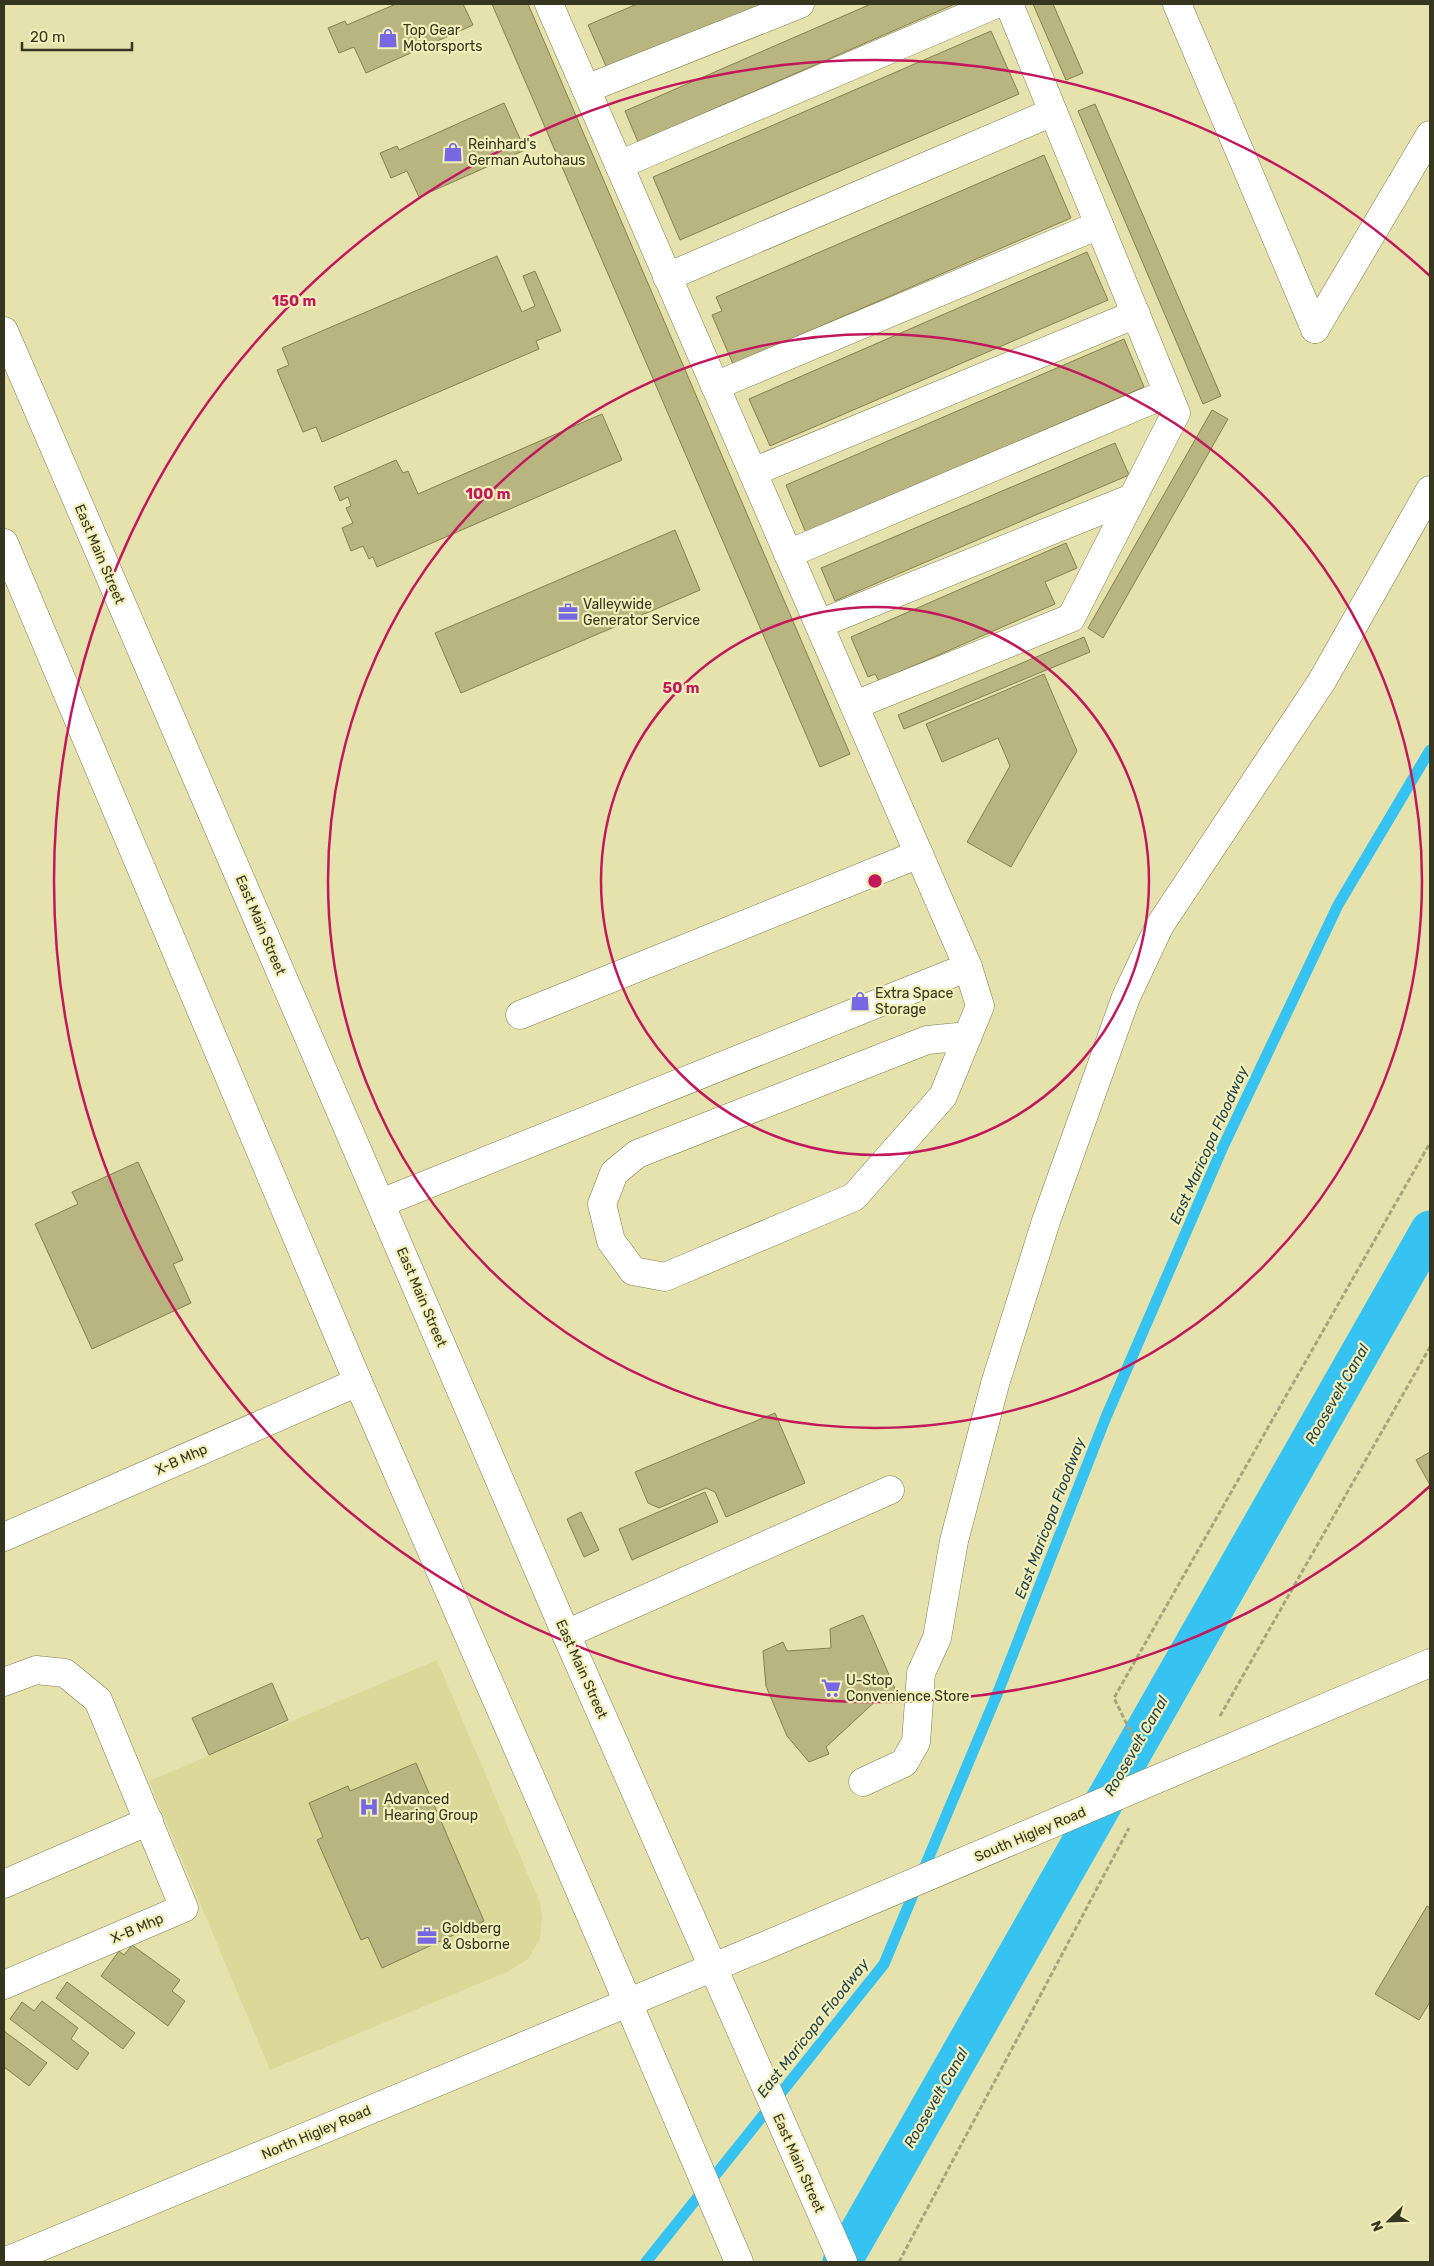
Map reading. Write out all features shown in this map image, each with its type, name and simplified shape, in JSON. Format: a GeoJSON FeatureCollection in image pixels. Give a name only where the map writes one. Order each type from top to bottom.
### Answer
{"type":"FeatureCollection","features":[{"type":"Feature","properties":{"kind":"main road"},"geometry":{"type":"LineString","coordinates":[[586,89],[800,4]]}},
{"type":"Feature","properties":{"kind":"main road"},"geometry":{"type":"LineString","coordinates":[[619,166],[996,4]]}},
{"type":"Feature","properties":{"kind":"main road"},"geometry":{"type":"LineString","coordinates":[[854,705],[1071,618],[1176,413],[1009,4]]}},
{"type":"Feature","properties":{"kind":"main road"},"geometry":{"type":"LineString","coordinates":[[1177,4],[1315,329],[1430,135]]}},
{"type":"Feature","properties":{"kind":"main road"},"geometry":{"type":"LineString","coordinates":[[555,6],[586,89],[619,166],[968,967],[980,1006],[968,1036],[943,1096],[854,1197],[665,1277],[632,1271],[611,1242],[602,1204],[614,1173],[637,1154],[927,1040],[968,1036]]}},
{"type":"Feature","properties":{"kind":"main road"},"geometry":{"type":"LineString","coordinates":[[668,277],[1053,112]]}},
{"type":"Feature","properties":{"kind":"main road"},"geometry":{"type":"LineString","coordinates":[[715,386],[1099,225]]}},
{"type":"Feature","properties":{"kind":"main road"},"geometry":{"type":"LineString","coordinates":[[753,472],[1136,314]]}},
{"type":"Feature","properties":{"kind":"main road","name":"East Main Street"},"geometry":{"type":"LineString","coordinates":[[4,331],[566,1634],[843,2262]]}},
{"type":"Feature","properties":{"kind":"main road"},"geometry":{"type":"LineString","coordinates":[[788,554],[1168,393]]}},
{"type":"Feature","properties":{"kind":"main road"},"geometry":{"type":"LineString","coordinates":[[863,1782],[904,1763],[916,1742],[921,1673],[937,1638],[954,1541],[995,1384],[1046,1221],[1126,996],[1160,926],[1322,681],[1430,490]]}},
{"type":"Feature","properties":{"kind":"main road"},"geometry":{"type":"LineString","coordinates":[[819,624],[1132,498]]}},
{"type":"Feature","properties":{"kind":"main road"},"geometry":{"type":"LineString","coordinates":[[4,543],[358,1382],[628,2002],[738,2261]]}},
{"type":"Feature","properties":{"kind":"main road"},"geometry":{"type":"LineString","coordinates":[[520,1015],[919,854]]}},
{"type":"Feature","properties":{"kind":"main road"},"geometry":{"type":"LineString","coordinates":[[381,1203],[968,967]]}},
{"type":"Feature","properties":{"kind":"main road","name":"X-B Mhp"},"geometry":{"type":"LineString","coordinates":[[4,1537],[358,1382]]}},
{"type":"Feature","properties":{"kind":"main road"},"geometry":{"type":"LineString","coordinates":[[566,1634],[890,1490]]}},
{"type":"Feature","properties":{"kind":"main road","name":"South Higley Road"},"geometry":{"type":"LineString","coordinates":[[628,2002],[1057,1822],[1149,1771],[1430,1663]]}},
{"type":"Feature","properties":{"kind":"main road","name":"X-B Mhp"},"geometry":{"type":"LineString","coordinates":[[4,1682],[36,1670],[65,1673],[98,1700],[184,1908],[4,1985]]}},
{"type":"Feature","properties":{"kind":"main road"},"geometry":{"type":"LineString","coordinates":[[4,1884],[148,1821]]}},
{"type":"Feature","properties":{"kind":"main road","name":"North Higley Road"},"geometry":{"type":"LineString","coordinates":[[4,2262],[628,2002]]}},
{"type":"Feature","properties":{"kind":"path"},"geometry":{"type":"LineString","coordinates":[[1149,1771],[1114,1698],[1430,1143]]}},
{"type":"Feature","properties":{"kind":"path"},"geometry":{"type":"LineString","coordinates":[[1218,1720],[1430,1347]]}},
{"type":"Feature","properties":{"kind":"path"},"geometry":{"type":"LineString","coordinates":[[899,2262],[1131,1825]]}},
{"type":"Feature","properties":{"kind":"shaded area"},"geometry":{"type":"Polygon","coordinates":[[[437,1660],[540,1903],[542,1919],[540,1939],[528,1959],[507,1972],[270,2070],[149,1781],[437,1660]]]}},
{"type":"Feature","properties":{"kind":"building","name":"Top Gear Motorsports"},"geometry":{"type":"Polygon","coordinates":[[[396,4],[463,4],[473,25],[366,73],[354,47],[339,53],[328,28],[345,21],[347,25],[396,4]]]}},
{"type":"Feature","properties":{"kind":"building"},"geometry":{"type":"Polygon","coordinates":[[[492,4],[528,4],[850,754],[820,767],[492,4]]]}},
{"type":"Feature","properties":{"kind":"building"},"geometry":{"type":"Polygon","coordinates":[[[637,4],[769,4],[609,73],[588,25],[637,4]]]}},
{"type":"Feature","properties":{"kind":"building"},"geometry":{"type":"Polygon","coordinates":[[[871,4],[955,4],[638,142],[625,111],[871,4]]]}},
{"type":"Feature","properties":{"kind":"building"},"geometry":{"type":"Polygon","coordinates":[[[1033,4],[1053,4],[1083,73],[1066,80],[1033,4]]]}},
{"type":"Feature","properties":{"kind":"building"},"geometry":{"type":"Polygon","coordinates":[[[991,31],[1019,94],[680,240],[653,177],[991,31]]]}},
{"type":"Feature","properties":{"kind":"building","name":"Reinhard's German Autohaus"},"geometry":{"type":"Polygon","coordinates":[[[504,103],[525,150],[419,197],[407,171],[391,178],[380,153],[397,146],[399,150],[504,103]]]}},
{"type":"Feature","properties":{"kind":"building"},"geometry":{"type":"Polygon","coordinates":[[[1095,104],[1221,396],[1203,404],[1078,111],[1095,104]]]}},
{"type":"Feature","properties":{"kind":"building"},"geometry":{"type":"Polygon","coordinates":[[[1044,155],[1071,218],[733,364],[712,315],[722,311],[716,297],[1044,155]]]}},
{"type":"Feature","properties":{"kind":"building"},"geometry":{"type":"Polygon","coordinates":[[[1087,252],[1108,300],[770,446],[749,399],[1087,252]]]}},
{"type":"Feature","properties":{"kind":"building"},"geometry":{"type":"Polygon","coordinates":[[[497,256],[522,312],[535,306],[523,276],[535,271],[561,331],[536,341],[539,349],[322,442],[316,427],[303,432],[277,370],[289,365],[282,348],[497,256]]]}},
{"type":"Feature","properties":{"kind":"building"},"geometry":{"type":"Polygon","coordinates":[[[1124,339],[1144,387],[806,533],[786,485],[1124,339]]]}},
{"type":"Feature","properties":{"kind":"building"},"geometry":{"type":"Polygon","coordinates":[[[1212,410],[1228,419],[1103,638],[1088,628],[1212,410]]]}},
{"type":"Feature","properties":{"kind":"building"},"geometry":{"type":"Polygon","coordinates":[[[602,414],[622,460],[377,567],[373,557],[369,559],[363,546],[351,551],[342,528],[353,523],[346,508],[351,506],[348,497],[340,501],[334,487],[396,460],[403,473],[408,471],[418,494],[602,414]]]}},
{"type":"Feature","properties":{"kind":"building"},"geometry":{"type":"Polygon","coordinates":[[[1115,443],[1129,475],[835,601],[821,568],[1115,443]]]}},
{"type":"Feature","properties":{"kind":"building","name":"Valleywide Generator Service"},"geometry":{"type":"Polygon","coordinates":[[[675,530],[700,590],[461,693],[435,633],[675,530]]]}},
{"type":"Feature","properties":{"kind":"building"},"geometry":{"type":"Polygon","coordinates":[[[1066,543],[1077,568],[1045,582],[1055,604],[879,681],[875,674],[868,677],[851,637],[1066,543]]]}},
{"type":"Feature","properties":{"kind":"building"},"geometry":{"type":"Polygon","coordinates":[[[1084,637],[1090,652],[904,729],[898,715],[1084,637]]]}},
{"type":"Feature","properties":{"kind":"building"},"geometry":{"type":"Polygon","coordinates":[[[1044,674],[1077,751],[1011,867],[967,842],[1010,766],[998,738],[942,762],[926,724],[1044,674]]]}},
{"type":"Feature","properties":{"kind":"building"},"geometry":{"type":"Polygon","coordinates":[[[138,1162],[183,1260],[173,1264],[191,1303],[92,1349],[35,1224],[78,1204],[72,1192],[138,1162]]]}},
{"type":"Feature","properties":{"kind":"building"},"geometry":{"type":"Polygon","coordinates":[[[775,1413],[805,1483],[726,1517],[715,1492],[706,1488],[659,1508],[648,1503],[635,1472],[775,1413]]]}},
{"type":"Feature","properties":{"kind":"building"},"geometry":{"type":"Polygon","coordinates":[[[1430,1452],[1430,1485],[1416,1460],[1430,1452]]]}},
{"type":"Feature","properties":{"kind":"building"},"geometry":{"type":"Polygon","coordinates":[[[705,1492],[718,1522],[632,1560],[619,1529],[705,1492]]]}},
{"type":"Feature","properties":{"kind":"building"},"geometry":{"type":"Polygon","coordinates":[[[581,1512],[599,1550],[584,1557],[567,1519],[581,1512]]]}},
{"type":"Feature","properties":{"kind":"building","name":"U-Stop Convenience Store"},"geometry":{"type":"Polygon","coordinates":[[[863,1615],[896,1691],[879,1698],[826,1747],[829,1754],[809,1762],[787,1736],[766,1686],[763,1651],[783,1642],[787,1651],[831,1648],[830,1629],[863,1615]]]}},
{"type":"Feature","properties":{"kind":"building"},"geometry":{"type":"Polygon","coordinates":[[[272,1683],[288,1720],[209,1755],[192,1718],[272,1683]]]}},
{"type":"Feature","properties":{"kind":"building"},"geometry":{"type":"Polygon","coordinates":[[[416,1763],[484,1921],[382,1968],[368,1937],[361,1940],[317,1840],[323,1837],[309,1803],[348,1786],[350,1791],[416,1763]]]}},
{"type":"Feature","properties":{"kind":"building"},"geometry":{"type":"Polygon","coordinates":[[[1427,1906],[1430,1908],[1430,2002],[1419,2020],[1375,1994],[1427,1906]]]}},
{"type":"Feature","properties":{"kind":"building"},"geometry":{"type":"Polygon","coordinates":[[[132,1945],[180,1980],[172,1991],[185,2001],[168,2026],[101,1976],[119,1951],[124,1955],[132,1945]]]}},
{"type":"Feature","properties":{"kind":"building"},"geometry":{"type":"Polygon","coordinates":[[[67,1982],[135,2033],[123,2049],[56,1998],[67,1982]]]}},
{"type":"Feature","properties":{"kind":"building"},"geometry":{"type":"Polygon","coordinates":[[[42,2001],[78,2028],[71,2039],[89,2053],[77,2070],[10,2019],[22,2002],[34,2011],[42,2001]]]}},
{"type":"Feature","properties":{"kind":"building"},"geometry":{"type":"Polygon","coordinates":[[[4,2031],[47,2063],[29,2086],[4,2067],[4,2031]]]}},
{"type":"Feature","properties":{"kind":"waterway","name":"East Maricopa Floodway"},"geometry":{"type":"LineString","coordinates":[[646,2262],[884,1964],[998,1692],[1106,1417],[1222,1149],[1338,905],[1430,750]]}},
{"type":"Feature","properties":{"kind":"waterway","name":"Roosevelt Canal"},"geometry":{"type":"LineString","coordinates":[[842,2262],[1430,1230]]}},
{"type":"Feature","properties":{"kind":"place","name":"Top Gear Motorsports"},"geometry":{"type":"Point","coordinates":[388,38]}},
{"type":"Feature","properties":{"kind":"place","name":"Reinhard's German Autohaus"},"geometry":{"type":"Point","coordinates":[453,152]}},
{"type":"Feature","properties":{"kind":"place","name":"Valleywide Generator Service"},"geometry":{"type":"Point","coordinates":[568,612]}},
{"type":"Feature","properties":{"kind":"place","name":"Extra Space Storage"},"geometry":{"type":"Point","coordinates":[860,1001]}},
{"type":"Feature","properties":{"kind":"place","name":"U-Stop Convenience Store"},"geometry":{"type":"Point","coordinates":[831,1688]}},
{"type":"Feature","properties":{"kind":"place","name":"Advanced Hearing Group"},"geometry":{"type":"Point","coordinates":[369,1807]}},
{"type":"Feature","properties":{"kind":"place","name":"Goldberg & Osborne"},"geometry":{"type":"Point","coordinates":[427,1936]}}]}
